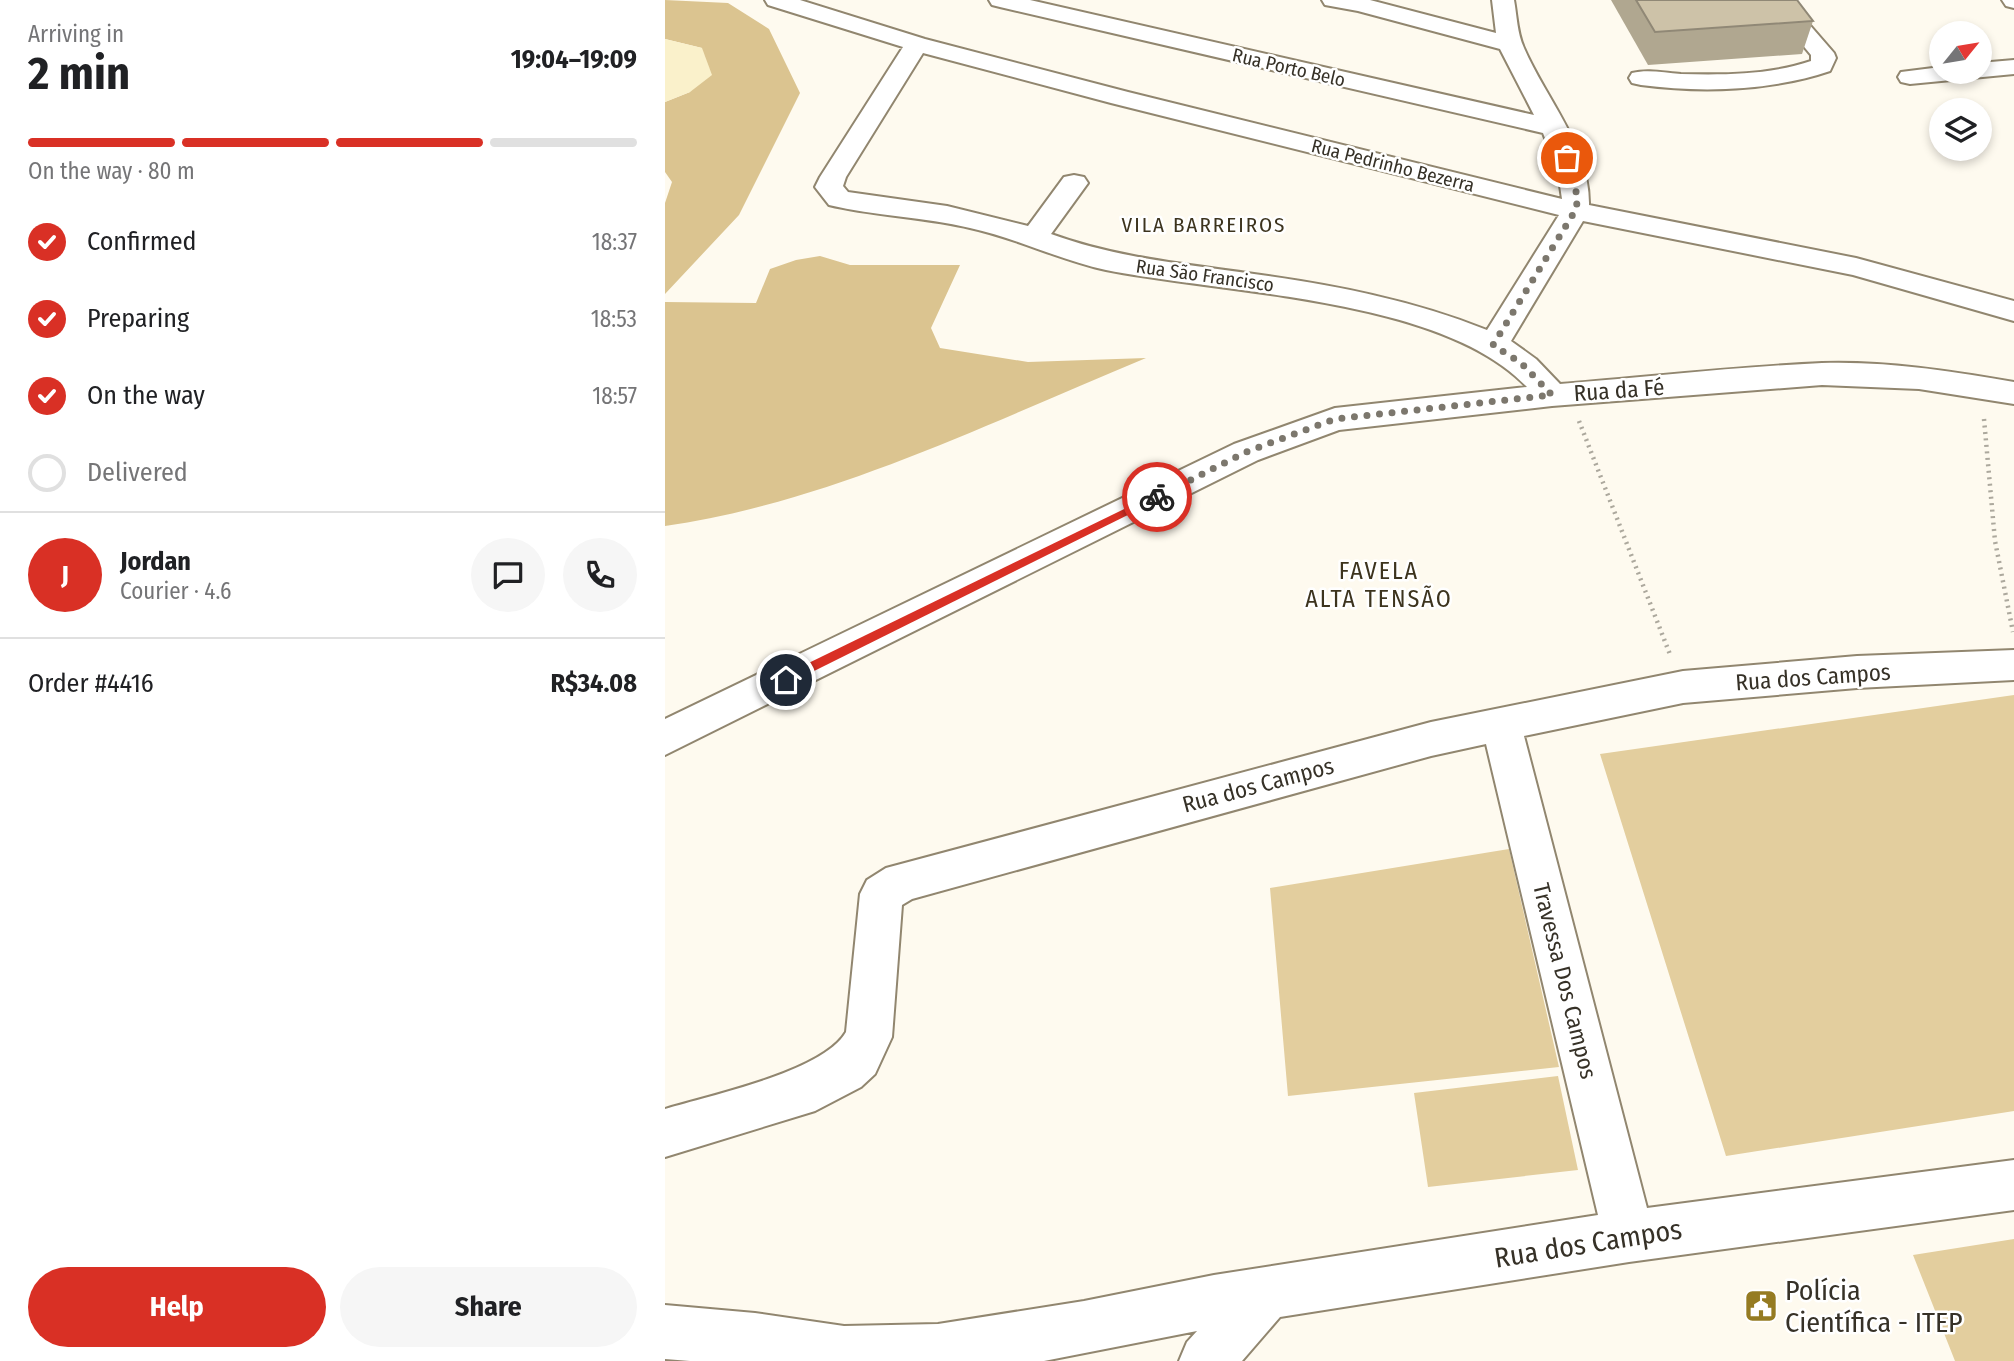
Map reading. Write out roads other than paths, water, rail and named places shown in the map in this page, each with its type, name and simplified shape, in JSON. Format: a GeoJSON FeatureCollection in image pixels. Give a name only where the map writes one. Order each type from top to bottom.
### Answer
{"type":"FeatureCollection","features":[{"type":"Feature","properties":{"kind":"street","name":"Rua Pedrinho Bezerra"},"geometry":{"type":"LineString","coordinates":[[776,0],[821,6],[917,44],[1082,88],[1575,211],[1856,267],[2014,311]]}},
{"type":"Feature","properties":{"kind":"street","name":"Rua Porto Belo"},"geometry":{"type":"LineString","coordinates":[[1000,0],[1032,3],[1552,127]]}},
{"type":"Feature","properties":{"kind":"street"},"geometry":{"type":"LineString","coordinates":[[1333,0],[1359,2],[1510,44]]}},
{"type":"Feature","properties":{"kind":"street"},"geometry":{"type":"LineString","coordinates":[[1493,345],[1575,211],[1578,199],[1573,177],[1552,127],[1510,44],[1503,0]]}},
{"type":"Feature","properties":{"kind":"street"},"geometry":{"type":"LineString","coordinates":[[1641,78],[1672,82],[1703,81],[1791,74],[1821,66],[1824,58],[1822,53],[1776,0]]}},
{"type":"Feature","properties":{"kind":"street","name":"Rua São Francisco"},"geometry":{"type":"LineString","coordinates":[[917,44],[833,177],[829,187],[839,199],[977,222],[1011,230],[1105,261],[1296,289],[1370,303],[1430,321],[1493,345],[1560,394]]}},
{"type":"Feature","properties":{"kind":"street"},"geometry":{"type":"LineString","coordinates":[[1992,70],[2014,67]]}},
{"type":"Feature","properties":{"kind":"street"},"geometry":{"type":"LineString","coordinates":[[1910,77],[1929,75]]}},
{"type":"Feature","properties":{"kind":"street"},"geometry":{"type":"LineString","coordinates":[[1033,239],[1074,183]]}},
{"type":"Feature","properties":{"kind":"street","name":"Rua da Fé"},"geometry":{"type":"LineString","coordinates":[[665,738],[1246,452],[1335,419],[1560,394],[1861,373],[1948,380],[2014,393]]}},
{"type":"Feature","properties":{"kind":"street","name":"Rua dos Campos"},"geometry":{"type":"LineString","coordinates":[[665,1133],[815,1087],[844,1070],[858,1057],[869,1037],[880,903],[882,894],[894,885],[1431,739],[1683,687],[1857,672],[2014,665]]}},
{"type":"Feature","properties":{"kind":"street","name":"Travessa Dos Campos"},"geometry":{"type":"LineString","coordinates":[[1501,725],[1629,1236]]}},
{"type":"Feature","properties":{"kind":"street","name":"Rua dos Campos"},"geometry":{"type":"LineString","coordinates":[[665,1332],[755,1340],[844,1353],[1041,1348],[1266,1293],[1629,1236],[2014,1185]]}},
{"type":"Feature","properties":{"kind":"street"},"geometry":{"type":"LineString","coordinates":[[1206,1361],[1266,1293]]}},
{"type":"Feature","properties":{"kind":"place","name":"Polícia Científica - ITEP"},"geometry":{"type":"Point","coordinates":[1761,1306]}},
{"type":"Feature","properties":{"kind":"district","name":"VILA BARREIROS"},"geometry":{"type":"Point","coordinates":[1204,225]}},
{"type":"Feature","properties":{"kind":"district","name":"FAVELA ALTA TENSÃO"},"geometry":{"type":"Point","coordinates":[1379,585]}}]}
